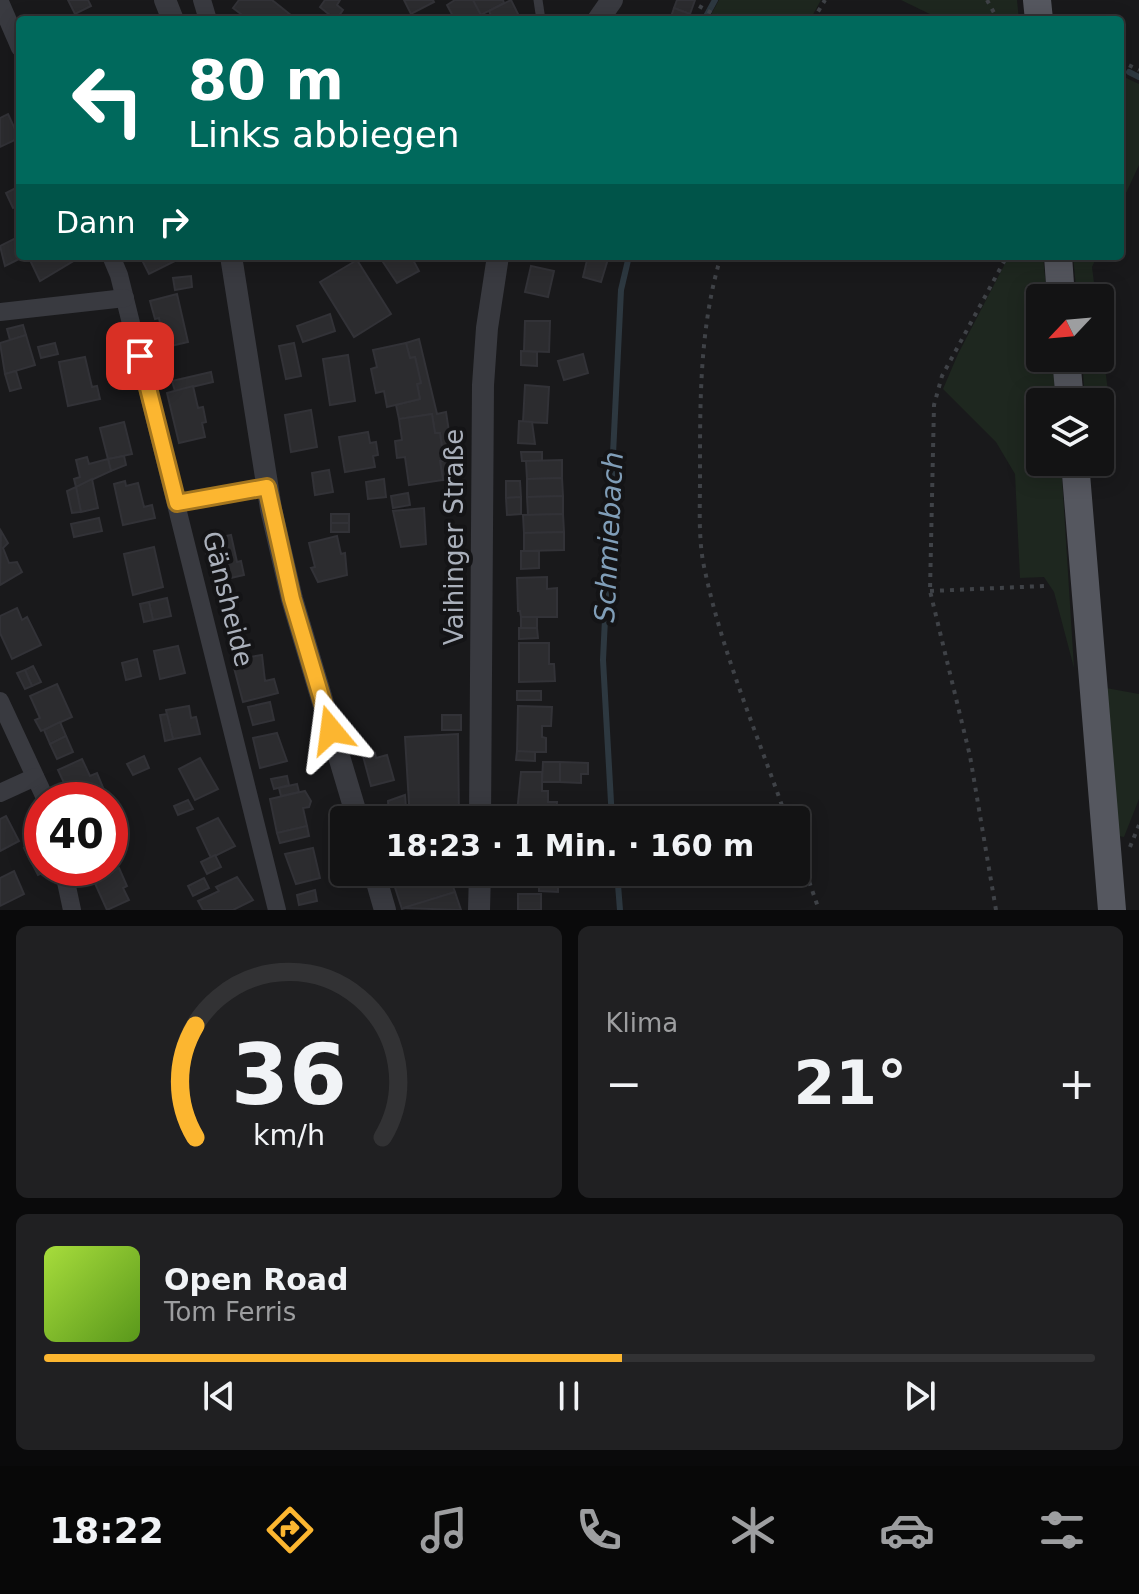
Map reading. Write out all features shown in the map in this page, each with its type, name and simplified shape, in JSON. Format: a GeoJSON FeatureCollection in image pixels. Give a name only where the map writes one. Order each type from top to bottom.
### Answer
{"type":"FeatureCollection","features":[{"type":"Feature","properties":{"kind":"main road"},"geometry":{"type":"LineString","coordinates":[[1058,260],[1060,284]]}},
{"type":"Feature","properties":{"kind":"main road"},"geometry":{"type":"LineString","coordinates":[[1076,476],[1110,907]]}},
{"type":"Feature","properties":{"kind":"street"},"geometry":{"type":"LineString","coordinates":[[0,2],[16,39]]}},
{"type":"Feature","properties":{"kind":"street","name":"Gänsheide"},"geometry":{"type":"LineString","coordinates":[[112,260],[125,298],[177,503],[277,910]]}},
{"type":"Feature","properties":{"kind":"street"},"geometry":{"type":"LineString","coordinates":[[232,260],[267,487],[292,599],[354,806]]}},
{"type":"Feature","properties":{"kind":"street","name":"Vaihinger Straße"},"geometry":{"type":"LineString","coordinates":[[480,806],[483,385],[487,328],[497,260]]}},
{"type":"Feature","properties":{"kind":"street"},"geometry":{"type":"LineString","coordinates":[[0,312],[125,298]]}},
{"type":"Feature","properties":{"kind":"street"},"geometry":{"type":"LineString","coordinates":[[177,503],[267,487]]}},
{"type":"Feature","properties":{"kind":"street"},"geometry":{"type":"LineString","coordinates":[[0,701],[37,782]]}},
{"type":"Feature","properties":{"kind":"street"},"geometry":{"type":"LineString","coordinates":[[0,793],[35,777]]}},
{"type":"Feature","properties":{"kind":"street"},"geometry":{"type":"LineString","coordinates":[[67,886],[72,910]]}},
{"type":"Feature","properties":{"kind":"street"},"geometry":{"type":"LineString","coordinates":[[378,886],[385,910]]}},
{"type":"Feature","properties":{"kind":"street"},"geometry":{"type":"LineString","coordinates":[[479,910],[480,886]]}},
{"type":"Feature","properties":{"kind":"path"},"geometry":{"type":"LineString","coordinates":[[699,6],[717,16]]}},
{"type":"Feature","properties":{"kind":"path"},"geometry":{"type":"LineString","coordinates":[[720,260],[706,322],[702,366],[700,530],[704,567],[714,611],[782,806]]}},
{"type":"Feature","properties":{"kind":"path"},"geometry":{"type":"LineString","coordinates":[[996,910],[970,756],[930,591],[934,405],[942,376],[1005,260]]}},
{"type":"Feature","properties":{"kind":"path"},"geometry":{"type":"LineString","coordinates":[[930,591],[1044,586]]}},
{"type":"Feature","properties":{"kind":"path"},"geometry":{"type":"LineString","coordinates":[[810,884],[819,910]]}},
{"type":"Feature","properties":{"kind":"shaded area"},"geometry":{"type":"Polygon","coordinates":[[[719,0],[821,0],[812,16],[710,16],[719,0]]]}},
{"type":"Feature","properties":{"kind":"shaded area"},"geometry":{"type":"Polygon","coordinates":[[[901,0],[1017,0],[1019,16],[934,16],[901,0]]]}},
{"type":"Feature","properties":{"kind":"shaded area"},"geometry":{"type":"Polygon","coordinates":[[[1124,77],[1139,84],[1139,165],[1124,197],[1124,77]]]}},
{"type":"Feature","properties":{"kind":"shaded area"},"geometry":{"type":"Polygon","coordinates":[[[1007,260],[1043,260],[1046,284],[1026,284],[1026,372],[1053,372],[1055,388],[1026,388],[1026,476],[1062,476],[1074,668],[1054,592],[1044,577],[1020,578],[1015,474],[996,442],[943,389],[1007,260]]]}},
{"type":"Feature","properties":{"kind":"shaded area"},"geometry":{"type":"Polygon","coordinates":[[[1073,260],[1095,260],[1092,267],[1094,284],[1076,284],[1073,260]]]}},
{"type":"Feature","properties":{"kind":"shaded area"},"geometry":{"type":"Polygon","coordinates":[[[1083,372],[1106,372],[1108,388],[1084,388],[1083,372]]]}},
{"type":"Feature","properties":{"kind":"shaded area"},"geometry":{"type":"Polygon","coordinates":[[[1106,688],[1139,694],[1139,799],[1124,837],[1118,836],[1106,688]]]}},
{"type":"Feature","properties":{"kind":"building"},"geometry":{"type":"Polygon","coordinates":[[[68,0],[88,0],[91,6],[75,14],[68,0]]]}},
{"type":"Feature","properties":{"kind":"building"},"geometry":{"type":"Polygon","coordinates":[[[239,0],[272,0],[292,16],[244,16],[233,8],[239,0]]]}},
{"type":"Feature","properties":{"kind":"building"},"geometry":{"type":"Polygon","coordinates":[[[325,0],[340,0],[337,5],[343,10],[339,16],[331,16],[320,7],[325,0]]]}},
{"type":"Feature","properties":{"kind":"building"},"geometry":{"type":"Polygon","coordinates":[[[404,0],[433,0],[434,2],[411,14],[404,0]]]}},
{"type":"Feature","properties":{"kind":"building"},"geometry":{"type":"Polygon","coordinates":[[[455,0],[473,0],[481,15],[453,16],[447,5],[455,0]]]}},
{"type":"Feature","properties":{"kind":"building"},"geometry":{"type":"Polygon","coordinates":[[[473,0],[503,0],[504,3],[481,15],[473,0]]]}},
{"type":"Feature","properties":{"kind":"building"},"geometry":{"type":"Polygon","coordinates":[[[511,0],[519,16],[491,16],[489,11],[511,0]]]}},
{"type":"Feature","properties":{"kind":"building"},"geometry":{"type":"Polygon","coordinates":[[[677,0],[695,0],[690,14],[674,8],[677,0]]]}},
{"type":"Feature","properties":{"kind":"building"},"geometry":{"type":"Polygon","coordinates":[[[674,8],[690,14],[689,16],[671,16],[674,8]]]}},
{"type":"Feature","properties":{"kind":"building"},"geometry":{"type":"Polygon","coordinates":[[[8,114],[16,139],[0,147],[0,118],[8,114]]]}},
{"type":"Feature","properties":{"kind":"building"},"geometry":{"type":"Polygon","coordinates":[[[16,188],[16,207],[13,208],[6,193],[16,188]]]}},
{"type":"Feature","properties":{"kind":"building"},"geometry":{"type":"Polygon","coordinates":[[[16,238],[17,260],[5,266],[0,246],[16,238]]]}},
{"type":"Feature","properties":{"kind":"building"},"geometry":{"type":"Polygon","coordinates":[[[30,260],[75,260],[40,281],[30,260]]]}},
{"type":"Feature","properties":{"kind":"building"},"geometry":{"type":"Polygon","coordinates":[[[142,260],[177,260],[149,274],[142,260]]]}},
{"type":"Feature","properties":{"kind":"building"},"geometry":{"type":"Polygon","coordinates":[[[357,260],[391,314],[354,337],[320,282],[357,260]]]}},
{"type":"Feature","properties":{"kind":"building"},"geometry":{"type":"Polygon","coordinates":[[[382,260],[413,260],[419,271],[397,283],[382,260]]]}},
{"type":"Feature","properties":{"kind":"building"},"geometry":{"type":"Polygon","coordinates":[[[587,260],[608,260],[601,282],[583,277],[587,260]]]}},
{"type":"Feature","properties":{"kind":"building"},"geometry":{"type":"Polygon","coordinates":[[[531,266],[554,271],[548,297],[525,292],[531,266]]]}},
{"type":"Feature","properties":{"kind":"building"},"geometry":{"type":"Polygon","coordinates":[[[191,276],[192,287],[175,290],[173,278],[191,276]]]}},
{"type":"Feature","properties":{"kind":"building"},"geometry":{"type":"Polygon","coordinates":[[[177,294],[188,342],[162,348],[157,329],[161,328],[159,318],[155,319],[150,301],[177,294]]]}},
{"type":"Feature","properties":{"kind":"building"},"geometry":{"type":"Polygon","coordinates":[[[330,314],[335,331],[303,342],[297,326],[330,314]]]}},
{"type":"Feature","properties":{"kind":"building"},"geometry":{"type":"Polygon","coordinates":[[[525,321],[550,321],[549,352],[524,351],[525,321]]]}},
{"type":"Feature","properties":{"kind":"building"},"geometry":{"type":"Polygon","coordinates":[[[23,325],[26,335],[10,340],[7,329],[23,325]]]}},
{"type":"Feature","properties":{"kind":"building"},"geometry":{"type":"Polygon","coordinates":[[[26,335],[35,365],[5,374],[0,343],[26,335]]]}},
{"type":"Feature","properties":{"kind":"building"},"geometry":{"type":"Polygon","coordinates":[[[419,339],[437,414],[446,412],[456,478],[443,480],[440,433],[435,433],[432,414],[399,419],[396,405],[420,399],[417,384],[421,383],[415,357],[410,358],[406,343],[419,339]]]}},
{"type":"Feature","properties":{"kind":"building"},"geometry":{"type":"Polygon","coordinates":[[[55,343],[58,354],[41,358],[38,347],[55,343]]]}},
{"type":"Feature","properties":{"kind":"building"},"geometry":{"type":"Polygon","coordinates":[[[294,343],[301,376],[286,379],[279,346],[294,343]]]}},
{"type":"Feature","properties":{"kind":"building"},"geometry":{"type":"Polygon","coordinates":[[[406,343],[410,358],[415,357],[421,383],[417,384],[420,399],[387,407],[384,391],[376,393],[371,369],[377,367],[373,350],[406,343]]]}},
{"type":"Feature","properties":{"kind":"building"},"geometry":{"type":"Polygon","coordinates":[[[521,351],[537,352],[537,366],[521,365],[521,351]]]}},
{"type":"Feature","properties":{"kind":"building"},"geometry":{"type":"Polygon","coordinates":[[[583,354],[588,373],[564,380],[558,361],[583,354]]]}},
{"type":"Feature","properties":{"kind":"building"},"geometry":{"type":"Polygon","coordinates":[[[348,355],[355,401],[330,405],[323,359],[348,355]]]}},
{"type":"Feature","properties":{"kind":"building"},"geometry":{"type":"Polygon","coordinates":[[[85,357],[92,387],[97,386],[100,399],[68,406],[59,362],[85,357]]]}},
{"type":"Feature","properties":{"kind":"building"},"geometry":{"type":"Polygon","coordinates":[[[16,371],[21,388],[10,391],[5,374],[16,371]]]}},
{"type":"Feature","properties":{"kind":"building"},"geometry":{"type":"Polygon","coordinates":[[[211,372],[213,382],[175,391],[172,381],[211,372]]]}},
{"type":"Feature","properties":{"kind":"building"},"geometry":{"type":"Polygon","coordinates":[[[525,385],[549,387],[547,423],[523,422],[525,385]]]}},
{"type":"Feature","properties":{"kind":"building"},"geometry":{"type":"Polygon","coordinates":[[[193,386],[198,408],[203,407],[205,437],[179,443],[167,393],[193,386]]]}},
{"type":"Feature","properties":{"kind":"building"},"geometry":{"type":"Polygon","coordinates":[[[311,410],[317,447],[291,452],[285,415],[311,410]]]}},
{"type":"Feature","properties":{"kind":"building"},"geometry":{"type":"Polygon","coordinates":[[[432,414],[435,433],[440,433],[443,480],[409,485],[405,457],[397,458],[395,441],[402,440],[399,419],[432,414]]]}},
{"type":"Feature","properties":{"kind":"building"},"geometry":{"type":"Polygon","coordinates":[[[519,421],[532,422],[535,444],[518,443],[519,421]]]}},
{"type":"Feature","properties":{"kind":"building"},"geometry":{"type":"Polygon","coordinates":[[[124,422],[132,454],[108,459],[100,428],[124,422]]]}},
{"type":"Feature","properties":{"kind":"building"},"geometry":{"type":"Polygon","coordinates":[[[368,432],[370,443],[376,442],[378,455],[373,456],[375,467],[345,472],[339,437],[368,432]]]}},
{"type":"Feature","properties":{"kind":"building"},"geometry":{"type":"Polygon","coordinates":[[[521,452],[542,452],[542,461],[522,461],[521,452]]]}},
{"type":"Feature","properties":{"kind":"building"},"geometry":{"type":"Polygon","coordinates":[[[124,456],[126,465],[111,471],[108,459],[124,456]]]}},
{"type":"Feature","properties":{"kind":"building"},"geometry":{"type":"Polygon","coordinates":[[[87,457],[89,464],[108,459],[111,471],[76,487],[74,479],[80,477],[76,460],[87,457]]]}},
{"type":"Feature","properties":{"kind":"building"},"geometry":{"type":"Polygon","coordinates":[[[562,460],[562,478],[527,479],[526,461],[562,460]]]}},
{"type":"Feature","properties":{"kind":"building"},"geometry":{"type":"Polygon","coordinates":[[[329,470],[333,492],[315,495],[312,473],[329,470]]]}},
{"type":"Feature","properties":{"kind":"building"},"geometry":{"type":"Polygon","coordinates":[[[562,478],[563,496],[527,497],[527,479],[562,478]]]}},
{"type":"Feature","properties":{"kind":"building"},"geometry":{"type":"Polygon","coordinates":[[[92,479],[98,508],[81,512],[76,487],[92,479]]]}},
{"type":"Feature","properties":{"kind":"building"},"geometry":{"type":"Polygon","coordinates":[[[384,479],[386,497],[368,499],[366,482],[384,479]]]}},
{"type":"Feature","properties":{"kind":"building"},"geometry":{"type":"Polygon","coordinates":[[[125,481],[126,486],[138,483],[144,507],[152,505],[155,518],[123,525],[114,484],[125,481]]]}},
{"type":"Feature","properties":{"kind":"building"},"geometry":{"type":"Polygon","coordinates":[[[506,481],[520,481],[521,497],[506,498],[506,481]]]}},
{"type":"Feature","properties":{"kind":"building"},"geometry":{"type":"Polygon","coordinates":[[[76,487],[81,512],[72,513],[67,491],[76,487]]]}},
{"type":"Feature","properties":{"kind":"building"},"geometry":{"type":"Polygon","coordinates":[[[408,493],[410,505],[393,508],[391,496],[408,493]]]}},
{"type":"Feature","properties":{"kind":"building"},"geometry":{"type":"Polygon","coordinates":[[[563,496],[563,514],[528,515],[527,497],[563,496]]]}},
{"type":"Feature","properties":{"kind":"building"},"geometry":{"type":"Polygon","coordinates":[[[521,497],[521,514],[507,515],[506,498],[521,497]]]}},
{"type":"Feature","properties":{"kind":"building"},"geometry":{"type":"Polygon","coordinates":[[[424,508],[426,544],[401,547],[393,511],[424,508]]]}},
{"type":"Feature","properties":{"kind":"building"},"geometry":{"type":"Polygon","coordinates":[[[331,514],[349,514],[349,523],[331,523],[331,514]]]}},
{"type":"Feature","properties":{"kind":"building"},"geometry":{"type":"Polygon","coordinates":[[[563,514],[564,532],[524,533],[523,515],[563,514]]]}},
{"type":"Feature","properties":{"kind":"building"},"geometry":{"type":"Polygon","coordinates":[[[99,518],[102,531],[74,537],[71,524],[99,518]]]}},
{"type":"Feature","properties":{"kind":"building"},"geometry":{"type":"Polygon","coordinates":[[[331,523],[349,523],[349,532],[331,532],[331,523]]]}},
{"type":"Feature","properties":{"kind":"building"},"geometry":{"type":"Polygon","coordinates":[[[1,531],[8,543],[3,548],[9,563],[17,562],[22,572],[0,585],[1,531]]]}},
{"type":"Feature","properties":{"kind":"building"},"geometry":{"type":"Polygon","coordinates":[[[564,532],[564,550],[524,551],[524,533],[564,532]]]}},
{"type":"Feature","properties":{"kind":"building"},"geometry":{"type":"Polygon","coordinates":[[[231,535],[237,562],[241,561],[244,575],[213,582],[203,541],[231,535]]]}},
{"type":"Feature","properties":{"kind":"building"},"geometry":{"type":"Polygon","coordinates":[[[337,536],[341,554],[345,553],[347,575],[318,582],[311,568],[315,567],[309,543],[337,536]]]}},
{"type":"Feature","properties":{"kind":"building"},"geometry":{"type":"Polygon","coordinates":[[[154,547],[163,587],[133,595],[124,554],[154,547]]]}},
{"type":"Feature","properties":{"kind":"building"},"geometry":{"type":"Polygon","coordinates":[[[521,551],[539,551],[539,568],[521,569],[521,551]]]}},
{"type":"Feature","properties":{"kind":"building"},"geometry":{"type":"Polygon","coordinates":[[[547,577],[547,589],[557,588],[557,617],[521,617],[517,578],[547,577]]]}},
{"type":"Feature","properties":{"kind":"building"},"geometry":{"type":"Polygon","coordinates":[[[167,598],[171,616],[153,620],[149,602],[167,598]]]}},
{"type":"Feature","properties":{"kind":"building"},"geometry":{"type":"Polygon","coordinates":[[[149,602],[153,620],[144,622],[140,604],[149,602]]]}},
{"type":"Feature","properties":{"kind":"building"},"geometry":{"type":"Polygon","coordinates":[[[17,608],[22,620],[27,617],[41,645],[12,659],[0,633],[0,616],[17,608]]]}},
{"type":"Feature","properties":{"kind":"building"},"geometry":{"type":"Polygon","coordinates":[[[521,617],[537,617],[537,628],[521,628],[521,617]]]}},
{"type":"Feature","properties":{"kind":"building"},"geometry":{"type":"Polygon","coordinates":[[[519,628],[537,628],[538,638],[519,639],[519,628]]]}},
{"type":"Feature","properties":{"kind":"building"},"geometry":{"type":"Polygon","coordinates":[[[519,643],[549,643],[549,664],[554,664],[555,681],[519,682],[519,643]]]}},
{"type":"Feature","properties":{"kind":"building"},"geometry":{"type":"Polygon","coordinates":[[[178,646],[185,673],[160,679],[154,651],[178,646]]]}},
{"type":"Feature","properties":{"kind":"building"},"geometry":{"type":"Polygon","coordinates":[[[262,655],[265,681],[274,679],[278,693],[243,702],[232,660],[262,655]]]}},
{"type":"Feature","properties":{"kind":"building"},"geometry":{"type":"Polygon","coordinates":[[[137,659],[141,676],[126,680],[122,663],[137,659]]]}},
{"type":"Feature","properties":{"kind":"building"},"geometry":{"type":"Polygon","coordinates":[[[33,666],[41,682],[32,686],[25,670],[33,666]]]}},
{"type":"Feature","properties":{"kind":"building"},"geometry":{"type":"Polygon","coordinates":[[[25,670],[32,686],[25,689],[17,673],[25,670]]]}},
{"type":"Feature","properties":{"kind":"building"},"geometry":{"type":"Polygon","coordinates":[[[57,684],[72,717],[41,731],[35,720],[40,718],[30,696],[57,684]]]}},
{"type":"Feature","properties":{"kind":"building"},"geometry":{"type":"Polygon","coordinates":[[[517,691],[541,691],[541,700],[517,700],[517,691]]]}},
{"type":"Feature","properties":{"kind":"building"},"geometry":{"type":"Polygon","coordinates":[[[270,702],[274,720],[253,725],[248,707],[270,702]]]}},
{"type":"Feature","properties":{"kind":"building"},"geometry":{"type":"Polygon","coordinates":[[[189,706],[191,718],[196,717],[200,734],[173,739],[166,710],[189,706]]]}},
{"type":"Feature","properties":{"kind":"building"},"geometry":{"type":"Polygon","coordinates":[[[518,706],[552,707],[551,726],[542,726],[546,752],[517,752],[518,706]]]}},
{"type":"Feature","properties":{"kind":"building"},"geometry":{"type":"Polygon","coordinates":[[[167,714],[173,739],[165,741],[160,715],[167,714]]]}},
{"type":"Feature","properties":{"kind":"building"},"geometry":{"type":"Polygon","coordinates":[[[442,715],[461,715],[461,730],[442,730],[442,715]]]}},
{"type":"Feature","properties":{"kind":"building"},"geometry":{"type":"Polygon","coordinates":[[[60,722],[66,736],[50,744],[44,730],[60,722]]]}},
{"type":"Feature","properties":{"kind":"building"},"geometry":{"type":"Polygon","coordinates":[[[277,733],[287,761],[260,768],[253,738],[277,733]]]}},
{"type":"Feature","properties":{"kind":"building"},"geometry":{"type":"Polygon","coordinates":[[[458,734],[459,806],[409,806],[405,737],[458,734]]]}},
{"type":"Feature","properties":{"kind":"building"},"geometry":{"type":"Polygon","coordinates":[[[66,736],[73,752],[57,759],[50,744],[66,736]]]}},
{"type":"Feature","properties":{"kind":"building"},"geometry":{"type":"Polygon","coordinates":[[[517,751],[535,752],[535,761],[516,760],[517,751]]]}},
{"type":"Feature","properties":{"kind":"building"},"geometry":{"type":"Polygon","coordinates":[[[375,753],[376,758],[387,755],[394,780],[371,786],[363,756],[375,753]]]}},
{"type":"Feature","properties":{"kind":"building"},"geometry":{"type":"Polygon","coordinates":[[[144,756],[149,768],[133,775],[127,764],[144,756]]]}},
{"type":"Feature","properties":{"kind":"building"},"geometry":{"type":"Polygon","coordinates":[[[200,758],[218,789],[195,800],[179,769],[200,758]]]}},
{"type":"Feature","properties":{"kind":"building"},"geometry":{"type":"Polygon","coordinates":[[[82,759],[90,776],[97,773],[101,782],[64,782],[58,770],[82,759]]]}},
{"type":"Feature","properties":{"kind":"building"},"geometry":{"type":"Polygon","coordinates":[[[543,762],[560,762],[560,782],[542,782],[543,762]]]}},
{"type":"Feature","properties":{"kind":"building"},"geometry":{"type":"Polygon","coordinates":[[[560,762],[588,763],[588,774],[581,774],[581,783],[560,782],[560,762]]]}},
{"type":"Feature","properties":{"kind":"building"},"geometry":{"type":"Polygon","coordinates":[[[521,772],[542,772],[542,791],[548,791],[548,802],[557,802],[557,806],[518,806],[521,772]]]}},
{"type":"Feature","properties":{"kind":"building"},"geometry":{"type":"Polygon","coordinates":[[[287,776],[289,785],[274,789],[271,779],[287,776]]]}},
{"type":"Feature","properties":{"kind":"building"},"geometry":{"type":"Polygon","coordinates":[[[297,784],[299,792],[281,796],[279,788],[297,784]]]}},
{"type":"Feature","properties":{"kind":"building"},"geometry":{"type":"Polygon","coordinates":[[[305,791],[311,801],[309,807],[303,808],[307,826],[277,833],[270,799],[305,791]]]}},
{"type":"Feature","properties":{"kind":"building"},"geometry":{"type":"Polygon","coordinates":[[[405,795],[406,806],[388,806],[388,801],[405,795]]]}},
{"type":"Feature","properties":{"kind":"building"},"geometry":{"type":"Polygon","coordinates":[[[188,800],[193,809],[178,815],[174,806],[188,800]]]}},
{"type":"Feature","properties":{"kind":"building"},"geometry":{"type":"Polygon","coordinates":[[[6,816],[19,841],[0,851],[0,819],[6,816]]]}},
{"type":"Feature","properties":{"kind":"building"},"geometry":{"type":"Polygon","coordinates":[[[218,818],[235,846],[211,858],[197,828],[218,818]]]}},
{"type":"Feature","properties":{"kind":"building"},"geometry":{"type":"Polygon","coordinates":[[[307,826],[309,836],[280,843],[277,833],[307,826]]]}},
{"type":"Feature","properties":{"kind":"building"},"geometry":{"type":"Polygon","coordinates":[[[313,848],[320,878],[296,884],[285,854],[313,848]]]}},
{"type":"Feature","properties":{"kind":"building"},"geometry":{"type":"Polygon","coordinates":[[[215,855],[221,867],[207,874],[201,862],[215,855]]]}},
{"type":"Feature","properties":{"kind":"building"},"geometry":{"type":"Polygon","coordinates":[[[14,871],[24,894],[0,906],[0,878],[14,871]]]}},
{"type":"Feature","properties":{"kind":"building"},"geometry":{"type":"Polygon","coordinates":[[[237,877],[253,900],[233,910],[203,910],[198,901],[219,891],[216,887],[237,877]]]}},
{"type":"Feature","properties":{"kind":"building"},"geometry":{"type":"Polygon","coordinates":[[[204,878],[209,888],[193,896],[188,886],[204,878]]]}},
{"type":"Feature","properties":{"kind":"building"},"geometry":{"type":"Polygon","coordinates":[[[96,886],[127,886],[123,888],[129,900],[107,910],[96,886]]]}},
{"type":"Feature","properties":{"kind":"building"},"geometry":{"type":"Polygon","coordinates":[[[395,886],[453,886],[455,892],[402,909],[395,886]]]}},
{"type":"Feature","properties":{"kind":"building"},"geometry":{"type":"Polygon","coordinates":[[[539,886],[558,886],[558,892],[539,891],[539,886]]]}},
{"type":"Feature","properties":{"kind":"building"},"geometry":{"type":"Polygon","coordinates":[[[315,890],[317,901],[299,905],[297,895],[315,890]]]}},
{"type":"Feature","properties":{"kind":"building"},"geometry":{"type":"Polygon","coordinates":[[[455,892],[461,910],[403,908],[455,892]]]}},
{"type":"Feature","properties":{"kind":"building"},"geometry":{"type":"Polygon","coordinates":[[[518,894],[541,894],[541,910],[518,910],[518,894]]]}},
{"type":"Feature","properties":{"kind":"waterway","name":"Schmiebach"},"geometry":{"type":"LineString","coordinates":[[706,16],[715,0]]}},
{"type":"Feature","properties":{"kind":"waterway"},"geometry":{"type":"LineString","coordinates":[[1129,72],[1139,77]]}},
{"type":"Feature","properties":{"kind":"waterway","name":"Schmiebach"},"geometry":{"type":"LineString","coordinates":[[611,806],[603,660],[621,290],[628,260]]}},
{"type":"Feature","properties":{"kind":"waterway","name":"Schmiebach"},"geometry":{"type":"LineString","coordinates":[[618,886],[620,910]]}},
{"type":"Feature","properties":{"kind":"route"},"geometry":{"type":"LineString","coordinates":[[140,356],[177,503],[267,487],[292,599],[331,730]]}}]}
